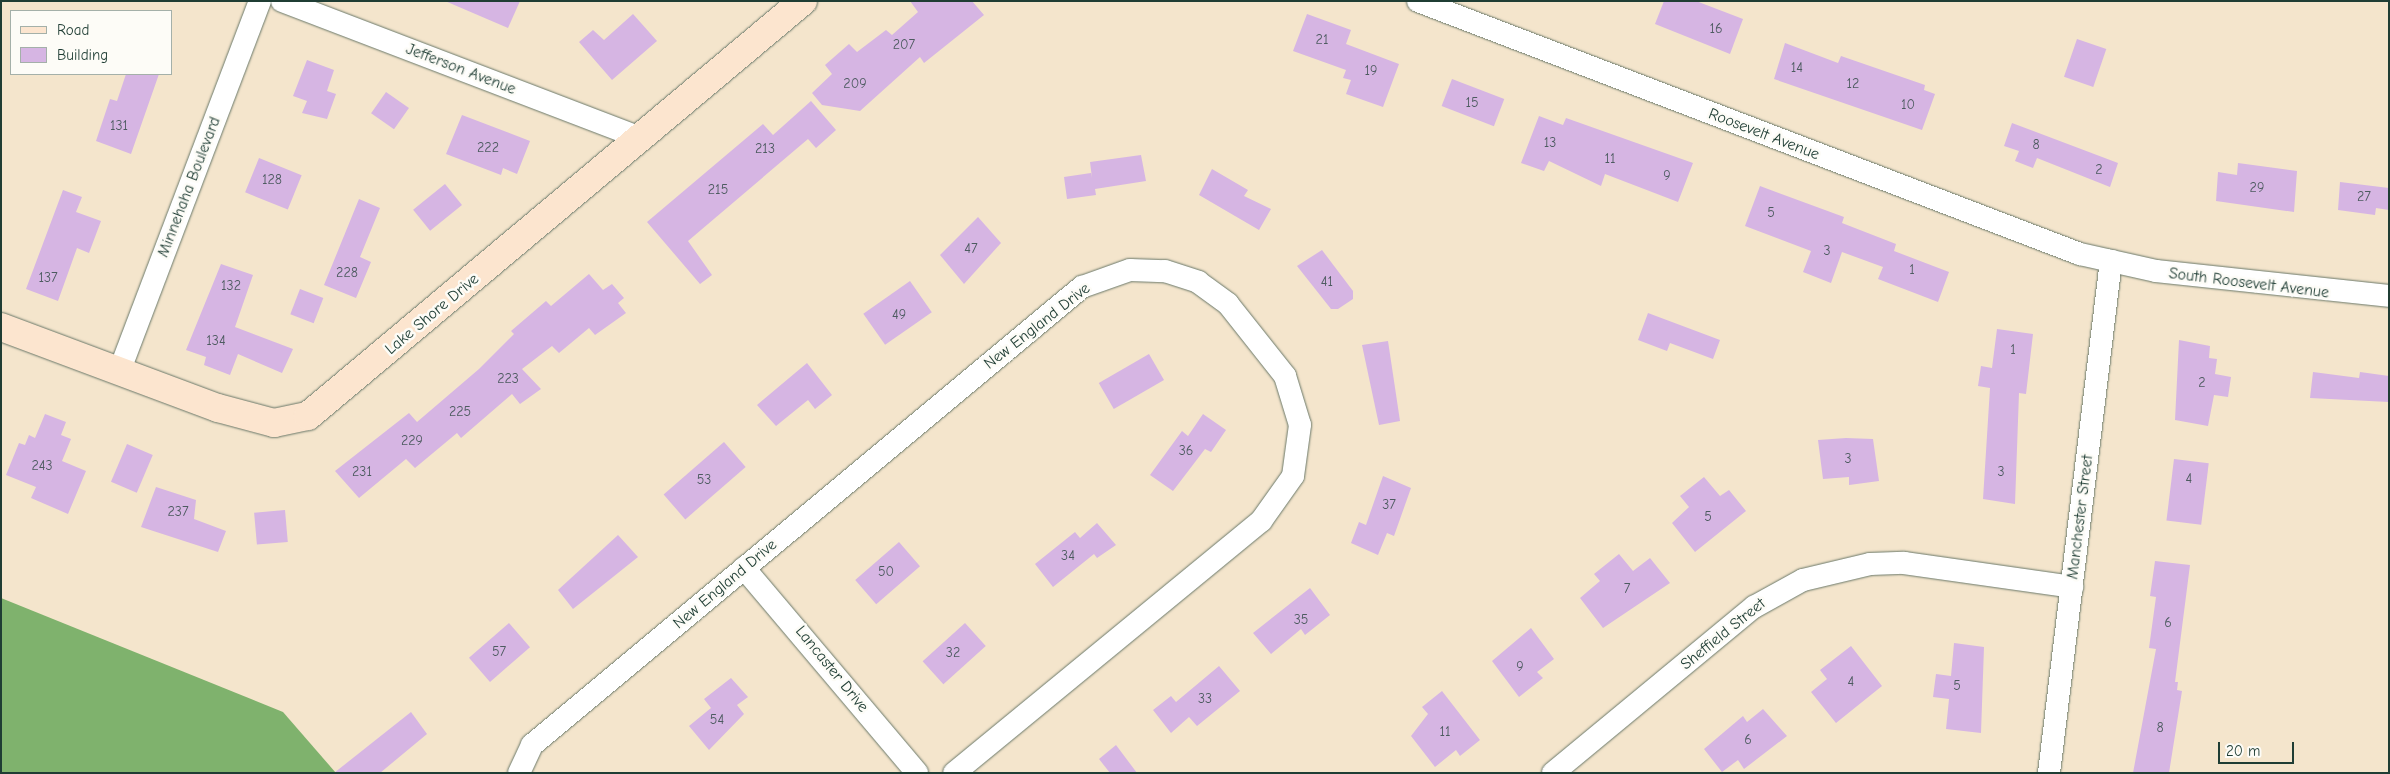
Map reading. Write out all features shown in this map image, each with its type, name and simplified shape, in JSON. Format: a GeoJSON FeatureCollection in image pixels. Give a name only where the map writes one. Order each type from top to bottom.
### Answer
{"type":"FeatureCollection","features":[{"type":"Feature","properties":{"kind":"street","name":"Minnehaha Boulevard"},"geometry":{"type":"LineString","coordinates":[[119,372],[260,1]]}},
{"type":"Feature","properties":{"kind":"street","name":"Jefferson Avenue"},"geometry":{"type":"LineString","coordinates":[[282,1],[641,138]]}},
{"type":"Feature","properties":{"kind":"street","name":"Lake Shore Drive"},"geometry":{"type":"LineString","coordinates":[[1,327],[119,372],[274,423],[308,416],[803,1]]}},
{"type":"Feature","properties":{"kind":"street","name":"Roosevelt Avenue"},"geometry":{"type":"LineString","coordinates":[[1418,1],[2080,254],[2111,261]]}},
{"type":"Feature","properties":{"kind":"street","name":"South Roosevelt Avenue"},"geometry":{"type":"LineString","coordinates":[[2111,261],[2156,271],[2389,296]]}},
{"type":"Feature","properties":{"kind":"street","name":"Manchester Street"},"geometry":{"type":"LineString","coordinates":[[2050,773],[2111,261]]}},
{"type":"Feature","properties":{"kind":"street","name":"New England Drive"},"geometry":{"type":"LineString","coordinates":[[519,773],[532,745],[1082,286],[1130,270],[1165,271],[1198,282],[1228,304],[1285,376],[1298,408],[1298,460],[1283,495],[1261,521],[954,773]]}},
{"type":"Feature","properties":{"kind":"street","name":"Sheffield Street"},"geometry":{"type":"LineString","coordinates":[[1553,773],[1754,607],[1803,580],[1862,565],[1904,563],[2072,587]]}},
{"type":"Feature","properties":{"kind":"street","name":"Lancaster Drive"},"geometry":{"type":"LineString","coordinates":[[744,568],[917,773]]}},
{"type":"Feature","properties":{"kind":"green space"},"geometry":{"type":"Polygon","coordinates":[[[1,598],[283,712],[336,773],[1,773],[1,598]]]}},
{"type":"Feature","properties":{"kind":"building"},"geometry":{"type":"Polygon","coordinates":[[[445,1],[520,1],[508,28],[445,1]]]}},
{"type":"Feature","properties":{"kind":"building"},"geometry":{"type":"Polygon","coordinates":[[[910,1],[972,1],[984,15],[924,63],[920,57],[860,111],[822,105],[812,93],[832,74],[825,65],[849,44],[857,52],[886,30],[892,35],[918,12],[910,1]]]}},
{"type":"Feature","properties":{"kind":"building"},"geometry":{"type":"Polygon","coordinates":[[[1664,1],[1696,1],[1743,19],[1730,54],[1655,24],[1664,1]]]}},
{"type":"Feature","properties":{"kind":"building"},"geometry":{"type":"Polygon","coordinates":[[[633,14],[657,41],[612,80],[579,42],[593,30],[604,40],[633,14]]]}},
{"type":"Feature","properties":{"kind":"building"},"geometry":{"type":"Polygon","coordinates":[[[1307,14],[1351,30],[1346,44],[1399,64],[1383,107],[1346,94],[1351,80],[1343,78],[1346,70],[1293,51],[1307,14]]]}},
{"type":"Feature","properties":{"kind":"building"},"geometry":{"type":"Polygon","coordinates":[[[2077,39],[2106,49],[2093,87],[2064,77],[2077,39]]]}},
{"type":"Feature","properties":{"kind":"building"},"geometry":{"type":"Polygon","coordinates":[[[1785,43],[1838,63],[1841,56],[1925,85],[1924,90],[1935,94],[1922,130],[1774,79],[1785,43]]]}},
{"type":"Feature","properties":{"kind":"building"},"geometry":{"type":"Polygon","coordinates":[[[307,60],[334,70],[327,91],[336,94],[327,119],[302,113],[307,101],[293,96],[307,60]]]}},
{"type":"Feature","properties":{"kind":"building"},"geometry":{"type":"Polygon","coordinates":[[[126,75],[159,75],[131,154],[96,141],[110,99],[117,101],[126,75]]]}},
{"type":"Feature","properties":{"kind":"building"},"geometry":{"type":"Polygon","coordinates":[[[1452,79],[1504,99],[1494,126],[1442,106],[1452,79]]]}},
{"type":"Feature","properties":{"kind":"building"},"geometry":{"type":"Polygon","coordinates":[[[386,92],[409,108],[394,129],[371,113],[386,92]]]}},
{"type":"Feature","properties":{"kind":"building"},"geometry":{"type":"Polygon","coordinates":[[[811,101],[836,130],[816,148],[808,139],[688,241],[712,275],[700,284],[647,222],[763,124],[773,135],[811,101]]]}},
{"type":"Feature","properties":{"kind":"building"},"geometry":{"type":"Polygon","coordinates":[[[462,115],[530,141],[517,174],[503,168],[501,175],[446,154],[462,115]]]}},
{"type":"Feature","properties":{"kind":"building"},"geometry":{"type":"Polygon","coordinates":[[[1539,116],[1563,125],[1566,118],[1693,163],[1678,202],[1605,174],[1601,186],[1549,161],[1544,171],[1521,163],[1539,116]]]}},
{"type":"Feature","properties":{"kind":"building"},"geometry":{"type":"Polygon","coordinates":[[[2012,123],[2118,163],[2110,187],[2037,158],[2033,168],[2015,161],[2019,151],[2004,146],[2012,123]]]}},
{"type":"Feature","properties":{"kind":"building"},"geometry":{"type":"Polygon","coordinates":[[[1141,155],[1146,181],[1095,189],[1096,195],[1067,199],[1064,177],[1091,173],[1092,178],[1090,162],[1141,155]]]}},
{"type":"Feature","properties":{"kind":"building"},"geometry":{"type":"Polygon","coordinates":[[[259,158],[302,175],[288,210],[245,192],[259,158]]]}},
{"type":"Feature","properties":{"kind":"building"},"geometry":{"type":"Polygon","coordinates":[[[2238,163],[2297,171],[2294,212],[2216,201],[2218,172],[2237,175],[2238,163]]]}},
{"type":"Feature","properties":{"kind":"building"},"geometry":{"type":"Polygon","coordinates":[[[1212,169],[1248,190],[1244,196],[1271,209],[1259,230],[1199,195],[1212,169]]]}},
{"type":"Feature","properties":{"kind":"building"},"geometry":{"type":"Polygon","coordinates":[[[2340,182],[2389,188],[2389,210],[2376,208],[2375,215],[2338,210],[2340,182]]]}},
{"type":"Feature","properties":{"kind":"building"},"geometry":{"type":"Polygon","coordinates":[[[445,184],[462,205],[430,231],[413,210],[445,184]]]}},
{"type":"Feature","properties":{"kind":"building"},"geometry":{"type":"Polygon","coordinates":[[[1760,186],[1844,217],[1842,223],[1896,244],[1894,251],[1949,272],[1938,302],[1878,279],[1883,267],[1842,252],[1831,283],[1803,272],[1811,251],[1745,226],[1760,186]]]}},
{"type":"Feature","properties":{"kind":"building"},"geometry":{"type":"Polygon","coordinates":[[[63,190],[82,197],[76,212],[101,221],[89,253],[77,248],[58,301],[26,289],[63,190]]]}},
{"type":"Feature","properties":{"kind":"building"},"geometry":{"type":"Polygon","coordinates":[[[359,199],[380,208],[360,257],[371,262],[356,298],[324,285],[359,199]]]}},
{"type":"Feature","properties":{"kind":"building"},"geometry":{"type":"Polygon","coordinates":[[[978,217],[1001,243],[964,284],[940,255],[978,217]]]}},
{"type":"Feature","properties":{"kind":"building"},"geometry":{"type":"Polygon","coordinates":[[[1322,250],[1353,291],[1353,299],[1338,309],[1331,309],[1297,266],[1322,250]]]}},
{"type":"Feature","properties":{"kind":"building"},"geometry":{"type":"Polygon","coordinates":[[[221,264],[253,275],[235,327],[293,349],[282,373],[238,354],[230,375],[204,365],[206,357],[186,350],[221,264]]]}},
{"type":"Feature","properties":{"kind":"building"},"geometry":{"type":"Polygon","coordinates":[[[589,274],[603,290],[612,284],[624,298],[618,303],[626,313],[595,335],[589,328],[559,353],[552,346],[522,369],[541,389],[520,404],[512,394],[461,438],[457,433],[415,468],[406,459],[359,498],[335,471],[409,413],[417,422],[479,369],[514,334],[511,331],[546,301],[551,306],[589,274]]]}},
{"type":"Feature","properties":{"kind":"building"},"geometry":{"type":"Polygon","coordinates":[[[910,281],[932,312],[885,345],[863,314],[910,281]]]}},
{"type":"Feature","properties":{"kind":"building"},"geometry":{"type":"Polygon","coordinates":[[[300,289],[323,298],[314,323],[290,314],[300,289]]]}},
{"type":"Feature","properties":{"kind":"building"},"geometry":{"type":"Polygon","coordinates":[[[1648,313],[1720,340],[1713,359],[1670,343],[1667,351],[1638,340],[1648,313]]]}},
{"type":"Feature","properties":{"kind":"building"},"geometry":{"type":"Polygon","coordinates":[[[1997,329],[2033,334],[2026,394],[2019,393],[2015,504],[1983,499],[1990,388],[1978,386],[1981,366],[1992,368],[1997,329]]]}},
{"type":"Feature","properties":{"kind":"building"},"geometry":{"type":"Polygon","coordinates":[[[2179,340],[2210,346],[2209,358],[2217,359],[2215,374],[2231,377],[2228,397],[2214,395],[2208,426],[2175,420],[2179,340]]]}},
{"type":"Feature","properties":{"kind":"building"},"geometry":{"type":"Polygon","coordinates":[[[1388,341],[1400,421],[1379,425],[1362,345],[1388,341]]]}},
{"type":"Feature","properties":{"kind":"building"},"geometry":{"type":"Polygon","coordinates":[[[1149,354],[1164,380],[1114,409],[1099,383],[1149,354]]]}},
{"type":"Feature","properties":{"kind":"building"},"geometry":{"type":"Polygon","coordinates":[[[807,363],[832,395],[815,409],[808,400],[776,426],[757,405],[807,363]]]}},
{"type":"Feature","properties":{"kind":"building"},"geometry":{"type":"Polygon","coordinates":[[[2313,372],[2359,378],[2360,372],[2389,376],[2389,402],[2310,398],[2313,372]]]}},
{"type":"Feature","properties":{"kind":"building"},"geometry":{"type":"Polygon","coordinates":[[[45,414],[66,422],[61,435],[71,439],[62,461],[86,471],[68,514],[31,498],[36,487],[6,475],[19,443],[25,445],[29,435],[35,438],[45,414]]]}},
{"type":"Feature","properties":{"kind":"building"},"geometry":{"type":"Polygon","coordinates":[[[1203,414],[1226,430],[1211,452],[1205,449],[1173,491],[1150,475],[1182,431],[1188,436],[1203,414]]]}},
{"type":"Feature","properties":{"kind":"building"},"geometry":{"type":"Polygon","coordinates":[[[1873,439],[1879,481],[1849,485],[1849,477],[1823,479],[1818,440],[1873,439]]]}},
{"type":"Feature","properties":{"kind":"building"},"geometry":{"type":"Polygon","coordinates":[[[724,442],[746,467],[685,519],[664,494],[724,442]]]}},
{"type":"Feature","properties":{"kind":"building"},"geometry":{"type":"Polygon","coordinates":[[[127,444],[153,455],[137,493],[111,482],[127,444]]]}},
{"type":"Feature","properties":{"kind":"building"},"geometry":{"type":"Polygon","coordinates":[[[2174,459],[2209,463],[2201,525],[2166,521],[2174,459]]]}},
{"type":"Feature","properties":{"kind":"building"},"geometry":{"type":"Polygon","coordinates":[[[1383,476],[1411,488],[1394,536],[1387,533],[1378,555],[1351,543],[1359,522],[1366,525],[1383,476]]]}},
{"type":"Feature","properties":{"kind":"building"},"geometry":{"type":"Polygon","coordinates":[[[1704,477],[1720,496],[1729,490],[1746,511],[1695,552],[1672,523],[1689,507],[1680,496],[1704,477]]]}},
{"type":"Feature","properties":{"kind":"building"},"geometry":{"type":"Polygon","coordinates":[[[156,487],[196,500],[194,519],[226,531],[218,552],[141,527],[156,487]]]}},
{"type":"Feature","properties":{"kind":"building"},"geometry":{"type":"Polygon","coordinates":[[[285,510],[288,542],[257,545],[254,513],[285,510]]]}},
{"type":"Feature","properties":{"kind":"building"},"geometry":{"type":"Polygon","coordinates":[[[1097,523],[1116,545],[1097,558],[1094,554],[1053,587],[1035,564],[1075,532],[1080,538],[1097,523]]]}},
{"type":"Feature","properties":{"kind":"building"},"geometry":{"type":"Polygon","coordinates":[[[618,535],[638,557],[573,609],[558,590],[618,535]]]}},
{"type":"Feature","properties":{"kind":"building"},"geometry":{"type":"Polygon","coordinates":[[[899,542],[920,566],[876,604],[855,580],[899,542]]]}},
{"type":"Feature","properties":{"kind":"building"},"geometry":{"type":"Polygon","coordinates":[[[1619,554],[1633,571],[1650,558],[1670,583],[1603,628],[1580,598],[1600,581],[1594,574],[1619,554]]]}},
{"type":"Feature","properties":{"kind":"building"},"geometry":{"type":"Polygon","coordinates":[[[2155,561],[2190,565],[2175,682],[2178,682],[2177,690],[2182,691],[2169,773],[2133,773],[2156,649],[2149,648],[2156,597],[2150,596],[2155,561]]]}},
{"type":"Feature","properties":{"kind":"building"},"geometry":{"type":"Polygon","coordinates":[[[1310,588],[1330,615],[1305,635],[1301,629],[1271,654],[1253,633],[1310,588]]]}},
{"type":"Feature","properties":{"kind":"building"},"geometry":{"type":"Polygon","coordinates":[[[509,623],[530,647],[490,682],[469,658],[509,623]]]}},
{"type":"Feature","properties":{"kind":"building"},"geometry":{"type":"Polygon","coordinates":[[[965,623],[986,646],[943,684],[923,661],[965,623]]]}},
{"type":"Feature","properties":{"kind":"building"},"geometry":{"type":"Polygon","coordinates":[[[1531,628],[1554,659],[1537,672],[1543,678],[1519,697],[1492,661],[1531,628]]]}},
{"type":"Feature","properties":{"kind":"building"},"geometry":{"type":"Polygon","coordinates":[[[1954,643],[1984,647],[1981,733],[1946,729],[1949,699],[1933,697],[1936,674],[1951,676],[1954,643]]]}},
{"type":"Feature","properties":{"kind":"building"},"geometry":{"type":"Polygon","coordinates":[[[1851,646],[1882,686],[1836,723],[1811,692],[1827,679],[1820,670],[1851,646]]]}},
{"type":"Feature","properties":{"kind":"building"},"geometry":{"type":"Polygon","coordinates":[[[1219,666],[1240,691],[1197,726],[1189,717],[1171,733],[1153,710],[1171,696],[1176,702],[1219,666]]]}},
{"type":"Feature","properties":{"kind":"building"},"geometry":{"type":"Polygon","coordinates":[[[731,678],[748,697],[737,705],[744,714],[709,750],[689,726],[711,708],[704,699],[731,678]]]}},
{"type":"Feature","properties":{"kind":"building"},"geometry":{"type":"Polygon","coordinates":[[[1442,691],[1480,740],[1460,756],[1456,750],[1435,767],[1411,736],[1428,714],[1422,707],[1442,691]]]}},
{"type":"Feature","properties":{"kind":"building"},"geometry":{"type":"Polygon","coordinates":[[[1763,709],[1787,736],[1744,769],[1738,760],[1722,772],[1704,749],[1743,716],[1747,722],[1763,709]]]}},
{"type":"Feature","properties":{"kind":"building"},"geometry":{"type":"Polygon","coordinates":[[[411,712],[427,734],[380,773],[334,773],[411,712]]]}},
{"type":"Feature","properties":{"kind":"building"},"geometry":{"type":"Polygon","coordinates":[[[1116,745],[1137,773],[1110,773],[1099,759],[1116,745]]]}}]}
